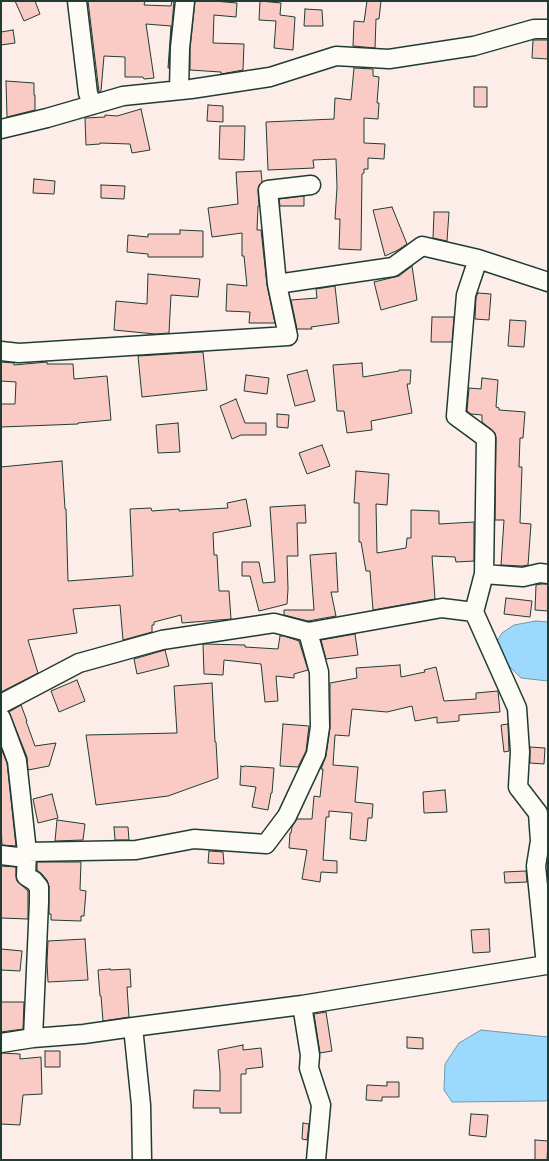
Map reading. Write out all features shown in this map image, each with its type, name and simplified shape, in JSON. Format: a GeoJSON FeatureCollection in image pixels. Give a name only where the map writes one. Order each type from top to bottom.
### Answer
{"type":"FeatureCollection","features":[{"type":"Feature","properties":{"kind":"street"},"geometry":{"type":"LineString","coordinates":[[77,1],[88,93],[92,105]]}},
{"type":"Feature","properties":{"kind":"street"},"geometry":{"type":"LineString","coordinates":[[179,90],[180,48],[185,1]]}},
{"type":"Feature","properties":{"kind":"street"},"geometry":{"type":"LineString","coordinates":[[1,129],[47,118],[122,96],[179,90],[270,77],[336,56],[389,59],[474,46],[534,29],[548,29]]}},
{"type":"Feature","properties":{"kind":"street"},"geometry":{"type":"LineString","coordinates":[[1,351],[19,353],[288,336],[277,284],[268,190],[311,185]]}},
{"type":"Feature","properties":{"kind":"street"},"geometry":{"type":"LineString","coordinates":[[277,284],[393,267],[422,246],[478,259],[547,280]]}},
{"type":"Feature","properties":{"kind":"street"},"geometry":{"type":"LineString","coordinates":[[1,1043],[33,1038],[84,1034],[302,1005],[547,965],[536,866],[543,812],[518,787],[520,752],[517,708],[474,612],[484,574],[486,438],[456,416],[466,295],[478,259]]}},
{"type":"Feature","properties":{"kind":"street"},"geometry":{"type":"LineString","coordinates":[[484,574],[523,577],[540,573],[548,574]]}},
{"type":"Feature","properties":{"kind":"street"},"geometry":{"type":"LineString","coordinates":[[1,704],[79,663],[162,640],[274,623],[308,632],[442,608],[474,612]]}},
{"type":"Feature","properties":{"kind":"street"},"geometry":{"type":"LineString","coordinates":[[1,855],[136,850],[194,840],[266,844],[287,816],[316,754],[320,727],[319,672],[308,632]]}},
{"type":"Feature","properties":{"kind":"street"},"geometry":{"type":"LineString","coordinates":[[1,718],[17,761],[27,855],[26,876],[34,881],[39,887],[33,1038]]}},
{"type":"Feature","properties":{"kind":"street"},"geometry":{"type":"LineString","coordinates":[[302,1005],[310,1056],[309,1068],[321,1105],[316,1160]]}},
{"type":"Feature","properties":{"kind":"street"},"geometry":{"type":"LineString","coordinates":[[133,1027],[141,1105],[142,1160]]}},
{"type":"Feature","properties":{"kind":"water"},"geometry":{"type":"Polygon","coordinates":[[[536,621],[548,622],[548,681],[521,678],[501,658],[496,643],[502,633],[514,625],[536,621]]]}},
{"type":"Feature","properties":{"kind":"water"},"geometry":{"type":"Polygon","coordinates":[[[481,1030],[548,1037],[548,1100],[452,1102],[444,1090],[445,1064],[459,1043],[481,1030]]]}},
{"type":"Feature","properties":{"kind":"building"},"geometry":{"type":"Polygon","coordinates":[[[15,1],[35,1],[40,14],[24,21],[15,1]]]}},
{"type":"Feature","properties":{"kind":"building"},"geometry":{"type":"Polygon","coordinates":[[[88,1],[145,1],[144,5],[171,6],[172,1],[174,1],[169,68],[168,68],[171,26],[146,24],[154,78],[144,79],[143,77],[125,77],[125,57],[104,56],[101,91],[99,92],[88,1]]]}},
{"type":"Feature","properties":{"kind":"building"},"geometry":{"type":"Polygon","coordinates":[[[195,1],[237,3],[236,17],[214,15],[213,43],[244,44],[243,70],[221,74],[221,72],[190,70],[190,49],[195,1]]]}},
{"type":"Feature","properties":{"kind":"building"},"geometry":{"type":"Polygon","coordinates":[[[260,1],[281,3],[280,15],[295,17],[293,50],[274,48],[276,21],[259,20],[260,1]]]}},
{"type":"Feature","properties":{"kind":"building"},"geometry":{"type":"Polygon","coordinates":[[[367,1],[381,1],[379,19],[376,19],[375,48],[353,46],[354,21],[364,22],[367,1]]]}},
{"type":"Feature","properties":{"kind":"building"},"geometry":{"type":"Polygon","coordinates":[[[305,9],[322,10],[323,26],[304,26],[305,9]]]}},
{"type":"Feature","properties":{"kind":"building"},"geometry":{"type":"Polygon","coordinates":[[[13,30],[15,43],[1,45],[1,32],[13,30]]]}},
{"type":"Feature","properties":{"kind":"building"},"geometry":{"type":"Polygon","coordinates":[[[533,40],[548,40],[548,59],[532,58],[533,40]]]}},
{"type":"Feature","properties":{"kind":"building"},"geometry":{"type":"Polygon","coordinates":[[[354,68],[373,69],[373,76],[379,77],[377,103],[379,103],[378,119],[364,118],[364,143],[385,144],[384,159],[368,158],[368,169],[364,169],[364,173],[362,174],[361,250],[339,249],[340,219],[335,219],[337,187],[336,159],[313,160],[314,168],[268,170],[266,122],[334,119],[335,98],[351,100],[354,68]]]}},
{"type":"Feature","properties":{"kind":"building"},"geometry":{"type":"Polygon","coordinates":[[[6,81],[34,83],[35,110],[7,117],[6,81]]]}},
{"type":"Feature","properties":{"kind":"building"},"geometry":{"type":"Polygon","coordinates":[[[474,87],[487,87],[487,107],[474,107],[474,87]]]}},
{"type":"Feature","properties":{"kind":"building"},"geometry":{"type":"Polygon","coordinates":[[[208,105],[223,106],[223,122],[207,121],[208,105]]]}},
{"type":"Feature","properties":{"kind":"building"},"geometry":{"type":"Polygon","coordinates":[[[141,109],[150,150],[132,153],[130,144],[100,143],[86,145],[85,118],[105,117],[105,115],[117,116],[141,109]]]}},
{"type":"Feature","properties":{"kind":"building"},"geometry":{"type":"Polygon","coordinates":[[[220,126],[245,126],[244,160],[219,159],[220,126]]]}},
{"type":"Feature","properties":{"kind":"building"},"geometry":{"type":"Polygon","coordinates":[[[261,171],[262,182],[259,185],[258,191],[259,206],[257,230],[261,230],[267,285],[275,323],[249,323],[250,312],[226,311],[227,284],[247,286],[244,256],[242,256],[242,233],[212,237],[208,208],[238,204],[236,172],[261,171]]]}},
{"type":"Feature","properties":{"kind":"building"},"geometry":{"type":"Polygon","coordinates":[[[34,179],[55,181],[54,194],[33,193],[34,179]]]}},
{"type":"Feature","properties":{"kind":"building"},"geometry":{"type":"Polygon","coordinates":[[[101,185],[125,186],[124,199],[101,198],[101,185]]]}},
{"type":"Feature","properties":{"kind":"building"},"geometry":{"type":"Polygon","coordinates":[[[304,196],[304,206],[280,206],[279,199],[304,196]]]}},
{"type":"Feature","properties":{"kind":"building"},"geometry":{"type":"Polygon","coordinates":[[[392,207],[407,244],[385,256],[373,210],[392,207]]]}},
{"type":"Feature","properties":{"kind":"building"},"geometry":{"type":"Polygon","coordinates":[[[434,212],[449,212],[447,241],[433,238],[434,212]]]}},
{"type":"Feature","properties":{"kind":"building"},"geometry":{"type":"Polygon","coordinates":[[[180,230],[203,231],[203,257],[148,257],[148,254],[127,252],[128,235],[148,237],[148,234],[180,234],[180,230]]]}},
{"type":"Feature","properties":{"kind":"building"},"geometry":{"type":"Polygon","coordinates":[[[412,266],[417,300],[381,310],[374,282],[399,276],[412,266]]]}},
{"type":"Feature","properties":{"kind":"building"},"geometry":{"type":"Polygon","coordinates":[[[148,274],[200,279],[198,297],[171,295],[169,333],[155,334],[114,330],[116,301],[147,304],[148,274]]]}},
{"type":"Feature","properties":{"kind":"building"},"geometry":{"type":"Polygon","coordinates":[[[335,286],[339,323],[311,327],[312,329],[297,329],[291,300],[317,298],[316,289],[335,286]]]}},
{"type":"Feature","properties":{"kind":"building"},"geometry":{"type":"Polygon","coordinates":[[[478,293],[491,294],[489,320],[475,319],[476,297],[478,293]]]}},
{"type":"Feature","properties":{"kind":"building"},"geometry":{"type":"Polygon","coordinates":[[[432,317],[454,317],[452,342],[431,342],[432,317]]]}},
{"type":"Feature","properties":{"kind":"building"},"geometry":{"type":"Polygon","coordinates":[[[510,320],[526,321],[524,347],[508,346],[510,320]]]}},
{"type":"Feature","properties":{"kind":"building"},"geometry":{"type":"Polygon","coordinates":[[[203,352],[207,390],[142,397],[138,356],[203,352]]]}},
{"type":"Feature","properties":{"kind":"building"},"geometry":{"type":"Polygon","coordinates":[[[1,362],[14,363],[14,365],[47,362],[47,364],[73,364],[74,379],[107,376],[111,420],[78,424],[1,427],[1,404],[15,404],[16,382],[1,381],[1,362]]]}},
{"type":"Feature","properties":{"kind":"building"},"geometry":{"type":"Polygon","coordinates":[[[362,363],[363,377],[399,370],[411,370],[410,384],[407,384],[412,413],[371,421],[372,430],[347,433],[344,411],[337,411],[333,365],[362,363]]]}},
{"type":"Feature","properties":{"kind":"building"},"geometry":{"type":"Polygon","coordinates":[[[307,370],[315,401],[295,406],[287,375],[307,370]]]}},
{"type":"Feature","properties":{"kind":"building"},"geometry":{"type":"Polygon","coordinates":[[[246,375],[269,378],[267,394],[244,391],[246,375]]]}},
{"type":"Feature","properties":{"kind":"building"},"geometry":{"type":"Polygon","coordinates":[[[482,378],[498,380],[496,407],[499,408],[499,410],[525,412],[523,438],[520,438],[519,467],[522,467],[520,523],[531,524],[528,565],[501,565],[504,520],[495,520],[495,433],[482,422],[482,415],[471,414],[467,411],[469,388],[481,389],[482,378]]]}},
{"type":"Feature","properties":{"kind":"building"},"geometry":{"type":"Polygon","coordinates":[[[236,399],[245,423],[266,423],[266,435],[241,435],[232,439],[220,406],[236,399]]]}},
{"type":"Feature","properties":{"kind":"building"},"geometry":{"type":"Polygon","coordinates":[[[277,414],[289,415],[288,428],[277,427],[277,414]]]}},
{"type":"Feature","properties":{"kind":"building"},"geometry":{"type":"Polygon","coordinates":[[[178,423],[180,452],[158,453],[156,425],[178,423]]]}},
{"type":"Feature","properties":{"kind":"building"},"geometry":{"type":"Polygon","coordinates":[[[322,445],[330,466],[307,474],[299,453],[322,445]]]}},
{"type":"Feature","properties":{"kind":"building"},"geometry":{"type":"Polygon","coordinates":[[[62,461],[66,509],[68,581],[133,576],[130,509],[151,508],[152,511],[179,509],[179,511],[228,508],[227,503],[246,499],[251,526],[213,533],[214,555],[217,555],[219,591],[229,591],[231,619],[182,623],[181,615],[154,622],[154,625],[152,625],[152,632],[123,640],[120,605],[73,609],[77,633],[28,640],[38,673],[1,692],[1,467],[62,461]]]}},
{"type":"Feature","properties":{"kind":"building"},"geometry":{"type":"Polygon","coordinates":[[[356,471],[389,474],[387,505],[376,504],[377,553],[406,548],[407,538],[411,538],[411,510],[439,511],[439,524],[474,522],[474,561],[456,562],[455,557],[432,556],[435,599],[373,610],[370,571],[366,571],[361,542],[359,542],[359,503],[354,503],[356,471]]]}},
{"type":"Feature","properties":{"kind":"building"},"geometry":{"type":"Polygon","coordinates":[[[305,505],[306,523],[297,523],[298,556],[287,556],[287,604],[259,611],[250,576],[242,576],[242,562],[259,562],[263,583],[275,582],[270,507],[305,505]]]}},
{"type":"Feature","properties":{"kind":"building"},"geometry":{"type":"Polygon","coordinates":[[[336,553],[338,592],[331,592],[336,616],[308,621],[284,615],[284,610],[314,610],[310,555],[336,553]]]}},
{"type":"Feature","properties":{"kind":"building"},"geometry":{"type":"Polygon","coordinates":[[[548,584],[548,611],[535,610],[536,585],[548,584]]]}},
{"type":"Feature","properties":{"kind":"building"},"geometry":{"type":"Polygon","coordinates":[[[506,598],[532,601],[530,617],[504,614],[506,598]]]}},
{"type":"Feature","properties":{"kind":"building"},"geometry":{"type":"Polygon","coordinates":[[[355,634],[358,655],[326,659],[321,640],[355,634]]]}},
{"type":"Feature","properties":{"kind":"building"},"geometry":{"type":"Polygon","coordinates":[[[280,636],[299,641],[308,670],[294,674],[294,678],[276,676],[278,701],[265,702],[261,664],[224,660],[223,675],[204,674],[203,644],[245,645],[245,647],[278,649],[280,636]]]}},
{"type":"Feature","properties":{"kind":"building"},"geometry":{"type":"Polygon","coordinates":[[[165,650],[169,666],[137,674],[134,659],[165,650]]]}},
{"type":"Feature","properties":{"kind":"building"},"geometry":{"type":"Polygon","coordinates":[[[400,665],[401,677],[425,672],[424,670],[436,667],[444,701],[476,699],[476,693],[498,691],[500,712],[459,715],[459,721],[437,723],[437,717],[415,721],[412,706],[387,712],[352,709],[349,736],[335,735],[333,765],[358,767],[355,802],[373,804],[372,818],[368,818],[366,841],[350,839],[352,813],[329,811],[329,817],[326,817],[323,860],[337,861],[337,873],[321,872],[320,882],[302,879],[307,850],[289,848],[290,833],[297,819],[312,819],[314,796],[320,797],[323,769],[321,769],[326,756],[330,728],[330,683],[357,678],[356,668],[400,665]]]}},
{"type":"Feature","properties":{"kind":"building"},"geometry":{"type":"Polygon","coordinates":[[[77,680],[85,701],[59,712],[51,691],[77,680]]]}},
{"type":"Feature","properties":{"kind":"building"},"geometry":{"type":"Polygon","coordinates":[[[212,683],[218,778],[168,796],[96,805],[86,735],[177,733],[174,686],[212,683]]]}},
{"type":"Feature","properties":{"kind":"building"},"geometry":{"type":"Polygon","coordinates":[[[21,705],[35,746],[56,743],[49,766],[28,770],[27,757],[9,712],[21,705]]]}},
{"type":"Feature","properties":{"kind":"building"},"geometry":{"type":"Polygon","coordinates":[[[283,724],[309,726],[306,751],[298,767],[280,766],[283,724]]]}},
{"type":"Feature","properties":{"kind":"building"},"geometry":{"type":"Polygon","coordinates":[[[508,724],[509,751],[504,752],[501,725],[508,724]]]}},
{"type":"Feature","properties":{"kind":"building"},"geometry":{"type":"Polygon","coordinates":[[[530,747],[545,748],[544,764],[530,763],[530,747]]]}},
{"type":"Feature","properties":{"kind":"building"},"geometry":{"type":"Polygon","coordinates":[[[1,748],[7,763],[16,846],[2,845],[1,748]]]}},
{"type":"Feature","properties":{"kind":"building"},"geometry":{"type":"Polygon","coordinates":[[[241,766],[274,768],[272,793],[268,810],[252,807],[256,787],[240,785],[241,766]]]}},
{"type":"Feature","properties":{"kind":"building"},"geometry":{"type":"Polygon","coordinates":[[[445,790],[447,812],[424,813],[423,792],[445,790]]]}},
{"type":"Feature","properties":{"kind":"building"},"geometry":{"type":"Polygon","coordinates":[[[52,794],[58,818],[38,823],[33,799],[52,794]]]}},
{"type":"Feature","properties":{"kind":"building"},"geometry":{"type":"Polygon","coordinates":[[[57,820],[85,824],[83,840],[55,841],[57,820]]]}},
{"type":"Feature","properties":{"kind":"building"},"geometry":{"type":"Polygon","coordinates":[[[114,827],[128,827],[129,840],[115,840],[114,827]]]}},
{"type":"Feature","properties":{"kind":"building"},"geometry":{"type":"Polygon","coordinates":[[[209,851],[223,852],[224,864],[208,863],[209,851]]]}},
{"type":"Feature","properties":{"kind":"building"},"geometry":{"type":"Polygon","coordinates":[[[37,862],[81,862],[80,890],[86,891],[84,916],[81,916],[81,921],[51,920],[51,914],[49,914],[49,886],[47,880],[37,870],[37,862]]]}},
{"type":"Feature","properties":{"kind":"building"},"geometry":{"type":"Polygon","coordinates":[[[1,866],[16,867],[17,881],[28,891],[28,919],[1,918],[1,866]]]}},
{"type":"Feature","properties":{"kind":"building"},"geometry":{"type":"Polygon","coordinates":[[[526,871],[527,882],[505,883],[504,872],[526,871]]]}},
{"type":"Feature","properties":{"kind":"building"},"geometry":{"type":"Polygon","coordinates":[[[489,929],[490,952],[473,953],[471,930],[489,929]]]}},
{"type":"Feature","properties":{"kind":"building"},"geometry":{"type":"Polygon","coordinates":[[[85,939],[88,980],[48,982],[48,941],[85,939]]]}},
{"type":"Feature","properties":{"kind":"building"},"geometry":{"type":"Polygon","coordinates":[[[1,949],[22,951],[20,971],[1,970],[1,949]]]}},
{"type":"Feature","properties":{"kind":"building"},"geometry":{"type":"Polygon","coordinates":[[[130,969],[131,987],[127,987],[129,1017],[103,1021],[98,970],[130,969]]]}},
{"type":"Feature","properties":{"kind":"building"},"geometry":{"type":"Polygon","coordinates":[[[1,1002],[24,1002],[23,1029],[1,1032],[1,1002]]]}},
{"type":"Feature","properties":{"kind":"building"},"geometry":{"type":"Polygon","coordinates":[[[326,1012],[332,1051],[320,1053],[314,1014],[326,1012]]]}},
{"type":"Feature","properties":{"kind":"building"},"geometry":{"type":"Polygon","coordinates":[[[407,1037],[423,1038],[423,1049],[407,1048],[407,1037]]]}},
{"type":"Feature","properties":{"kind":"building"},"geometry":{"type":"Polygon","coordinates":[[[243,1045],[243,1050],[261,1048],[263,1067],[246,1069],[246,1074],[241,1074],[241,1113],[220,1113],[220,1108],[193,1108],[194,1090],[220,1091],[218,1050],[243,1045]]]}},
{"type":"Feature","properties":{"kind":"building"},"geometry":{"type":"Polygon","coordinates":[[[45,1051],[60,1051],[60,1067],[45,1067],[45,1051]]]}},
{"type":"Feature","properties":{"kind":"building"},"geometry":{"type":"Polygon","coordinates":[[[1,1053],[20,1054],[20,1059],[41,1057],[42,1094],[23,1095],[20,1125],[1,1124],[1,1053]]]}},
{"type":"Feature","properties":{"kind":"building"},"geometry":{"type":"Polygon","coordinates":[[[387,1082],[399,1082],[399,1097],[382,1097],[382,1101],[366,1100],[367,1085],[387,1086],[387,1082]]]}},
{"type":"Feature","properties":{"kind":"building"},"geometry":{"type":"Polygon","coordinates":[[[471,1114],[488,1115],[486,1137],[469,1135],[471,1114]]]}},
{"type":"Feature","properties":{"kind":"building"},"geometry":{"type":"Polygon","coordinates":[[[303,1123],[309,1124],[307,1140],[302,1139],[303,1123]]]}},
{"type":"Feature","properties":{"kind":"building"},"geometry":{"type":"Polygon","coordinates":[[[535,1140],[548,1141],[547,1160],[535,1160],[535,1140]]]}}]}
